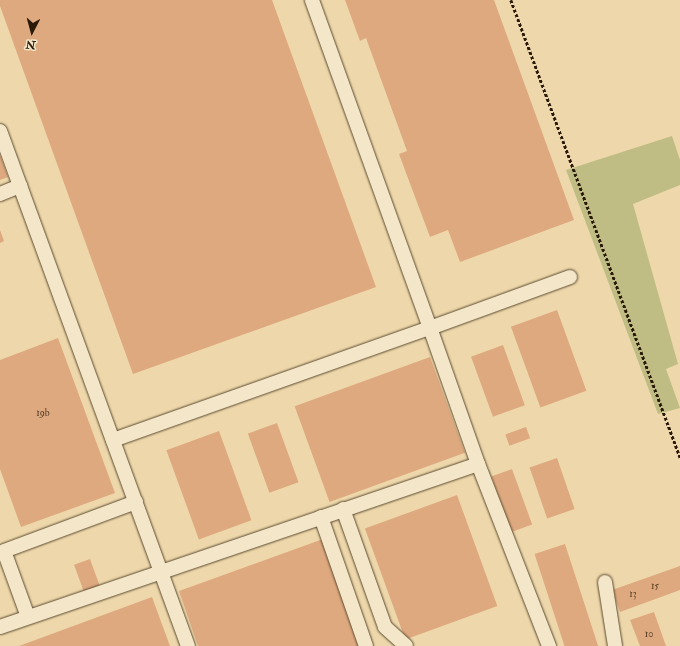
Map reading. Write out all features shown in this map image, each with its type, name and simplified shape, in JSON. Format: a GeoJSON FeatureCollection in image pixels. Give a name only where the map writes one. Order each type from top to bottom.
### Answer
{"type":"FeatureCollection","features":[{"type":"Feature","properties":{"kind":"street"},"geometry":{"type":"LineString","coordinates":[[312,0],[478,464],[549,646]]}},
{"type":"Feature","properties":{"kind":"street"},"geometry":{"type":"LineString","coordinates":[[0,131],[188,646]]}},
{"type":"Feature","properties":{"kind":"street"},"geometry":{"type":"LineString","coordinates":[[0,194],[20,186]]}},
{"type":"Feature","properties":{"kind":"street"},"geometry":{"type":"LineString","coordinates":[[113,440],[570,277]]}},
{"type":"Feature","properties":{"kind":"street"},"geometry":{"type":"LineString","coordinates":[[0,627],[478,464]]}},
{"type":"Feature","properties":{"kind":"street"},"geometry":{"type":"LineString","coordinates":[[28,617],[4,551],[136,502]]}},
{"type":"Feature","properties":{"kind":"street"},"geometry":{"type":"LineString","coordinates":[[343,509],[385,627],[406,646]]}},
{"type":"Feature","properties":{"kind":"street"},"geometry":{"type":"LineString","coordinates":[[321,517],[366,646]]}},
{"type":"Feature","properties":{"kind":"street"},"geometry":{"type":"LineString","coordinates":[[605,582],[615,646]]}},
{"type":"Feature","properties":{"kind":"path"},"geometry":{"type":"LineString","coordinates":[[511,0],[680,458]]}},
{"type":"Feature","properties":{"kind":"shaded area"},"geometry":{"type":"Polygon","coordinates":[[[672,136],[680,160],[680,185],[633,204],[678,364],[666,369],[680,408],[658,414],[566,170],[672,136]]]}},
{"type":"Feature","properties":{"kind":"building"},"geometry":{"type":"Polygon","coordinates":[[[0,0],[272,0],[376,287],[133,374],[0,6],[0,0]]]}},
{"type":"Feature","properties":{"kind":"building"},"geometry":{"type":"Polygon","coordinates":[[[345,0],[494,0],[574,220],[460,262],[448,230],[430,237],[399,154],[407,151],[366,38],[360,41],[345,0]]]}},
{"type":"Feature","properties":{"kind":"building"},"geometry":{"type":"Polygon","coordinates":[[[0,155],[8,177],[0,180],[0,155]]]}},
{"type":"Feature","properties":{"kind":"building"},"geometry":{"type":"Polygon","coordinates":[[[0,230],[4,241],[0,243],[0,230]]]}},
{"type":"Feature","properties":{"kind":"building"},"geometry":{"type":"Polygon","coordinates":[[[557,310],[586,391],[540,408],[511,327],[557,310]]]}},
{"type":"Feature","properties":{"kind":"building"},"geometry":{"type":"Polygon","coordinates":[[[58,338],[115,493],[21,527],[0,469],[0,360],[58,338]]]}},
{"type":"Feature","properties":{"kind":"building"},"geometry":{"type":"Polygon","coordinates":[[[503,345],[525,405],[493,417],[471,357],[503,345]]]}},
{"type":"Feature","properties":{"kind":"building"},"geometry":{"type":"Polygon","coordinates":[[[430,357],[465,453],[330,502],[295,406],[430,357]]]}},
{"type":"Feature","properties":{"kind":"building"},"geometry":{"type":"Polygon","coordinates":[[[277,423],[299,482],[269,493],[248,434],[277,423]]]}},
{"type":"Feature","properties":{"kind":"building"},"geometry":{"type":"Polygon","coordinates":[[[526,427],[530,438],[509,446],[505,435],[526,427]]]}},
{"type":"Feature","properties":{"kind":"building"},"geometry":{"type":"Polygon","coordinates":[[[219,431],[251,520],[199,539],[166,450],[219,431]]]}},
{"type":"Feature","properties":{"kind":"building"},"geometry":{"type":"Polygon","coordinates":[[[557,458],[575,509],[547,518],[530,467],[557,458]]]}},
{"type":"Feature","properties":{"kind":"building"},"geometry":{"type":"Polygon","coordinates":[[[512,469],[532,524],[512,532],[491,477],[512,469]]]}},
{"type":"Feature","properties":{"kind":"building"},"geometry":{"type":"Polygon","coordinates":[[[457,495],[497,606],[405,639],[365,529],[457,495]]]}},
{"type":"Feature","properties":{"kind":"building"},"geometry":{"type":"Polygon","coordinates":[[[323,539],[360,646],[198,646],[179,591],[323,539]]]}},
{"type":"Feature","properties":{"kind":"building"},"geometry":{"type":"Polygon","coordinates":[[[565,544],[598,646],[564,646],[535,554],[565,544]]]}},
{"type":"Feature","properties":{"kind":"building"},"geometry":{"type":"Polygon","coordinates":[[[90,559],[100,586],[84,592],[74,565],[90,559]]]}},
{"type":"Feature","properties":{"kind":"building"},"geometry":{"type":"Polygon","coordinates":[[[680,566],[680,590],[620,612],[612,590],[680,566]]]}},
{"type":"Feature","properties":{"kind":"building"},"geometry":{"type":"Polygon","coordinates":[[[152,597],[170,646],[19,646],[152,597]]]}},
{"type":"Feature","properties":{"kind":"building"},"geometry":{"type":"Polygon","coordinates":[[[654,612],[666,646],[640,646],[630,620],[654,612]]]}}]}
